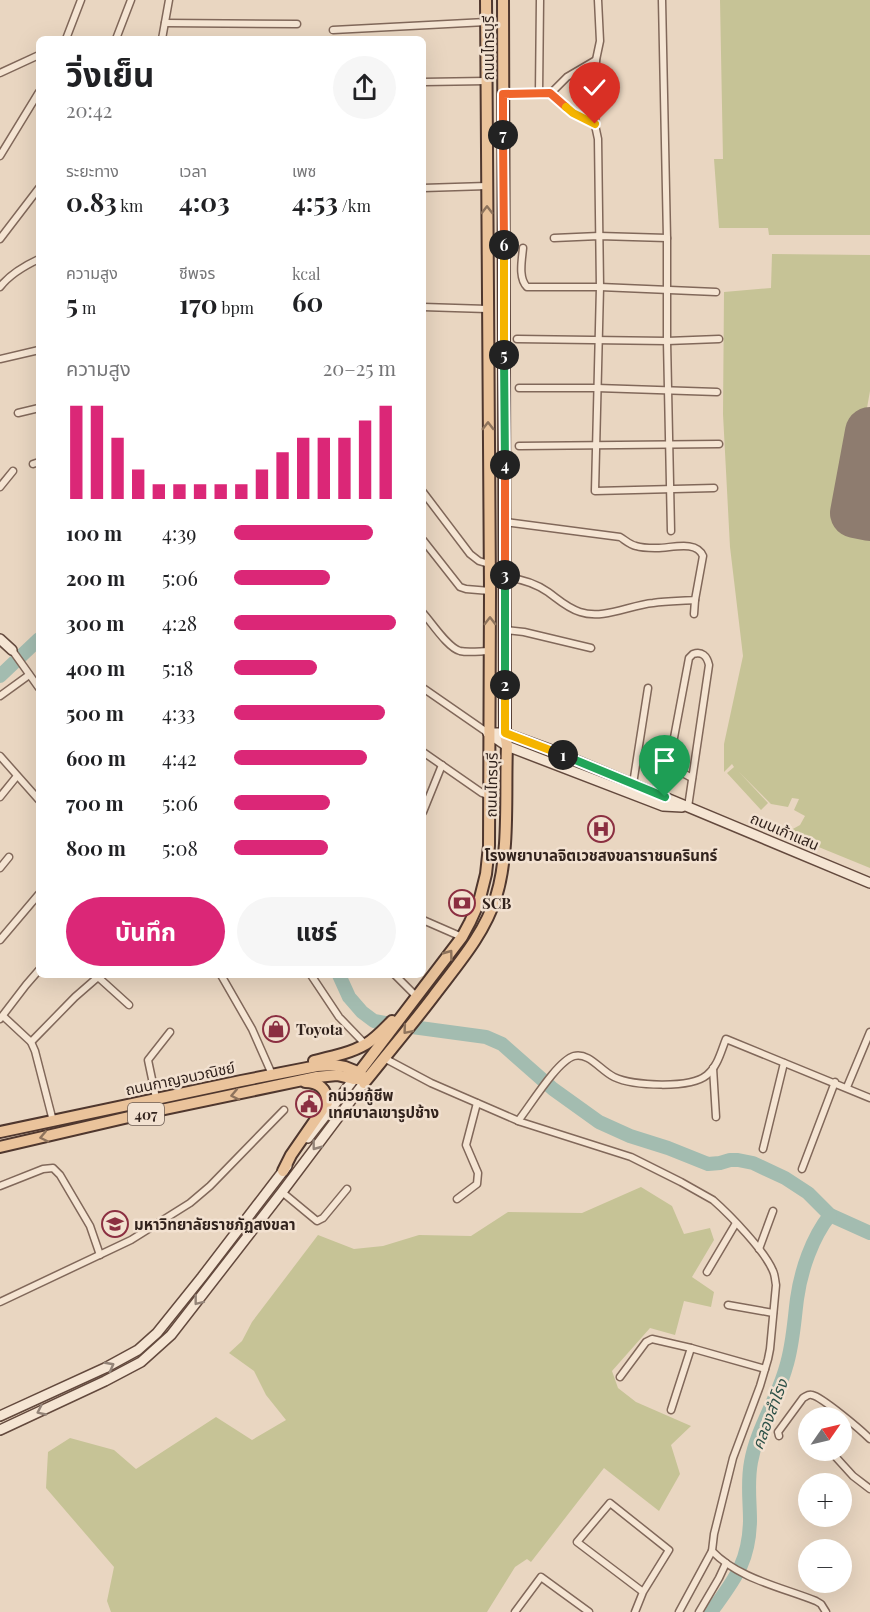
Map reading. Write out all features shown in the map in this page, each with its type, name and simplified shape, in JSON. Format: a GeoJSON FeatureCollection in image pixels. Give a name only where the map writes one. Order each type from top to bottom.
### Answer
{"type":"FeatureCollection","features":[{"type":"Feature","properties":{"kind":"main road","name":"ถนนไทรบุรี"},"geometry":{"type":"LineString","coordinates":[[382,1037],[462,937],[479,902],[486,874],[489,846],[490,591],[486,0]]}},
{"type":"Feature","properties":{"kind":"main road","name":"ถนนไทรบุรี"},"geometry":{"type":"LineString","coordinates":[[360,1078],[375,1068],[425,1009],[476,940],[489,915],[501,874],[507,746],[505,733],[503,0]]}},
{"type":"Feature","properties":{"kind":"main road"},"geometry":{"type":"LineString","coordinates":[[486,95],[503,94]]}},
{"type":"Feature","properties":{"kind":"main road"},"geometry":{"type":"LineString","coordinates":[[489,733],[505,733]]}},
{"type":"Feature","properties":{"kind":"main road","name":"ถนนเก้าแสน"},"geometry":{"type":"LineString","coordinates":[[489,733],[507,746],[663,806],[688,807]]}},
{"type":"Feature","properties":{"kind":"main road","name":"ถนนเก้าแสน"},"geometry":{"type":"LineString","coordinates":[[505,733],[870,883]]}},
{"type":"Feature","properties":{"kind":"main road"},"geometry":{"type":"LineString","coordinates":[[242,1080],[342,1054],[382,1037]]}},
{"type":"Feature","properties":{"kind":"main road"},"geometry":{"type":"LineString","coordinates":[[0,1430],[141,1362],[171,1335],[282,1192],[360,1078],[382,1037]]}},
{"type":"Feature","properties":{"kind":"main road","name":"ถนนกาญจนวณิชย์"},"geometry":{"type":"LineString","coordinates":[[0,1132],[317,1066],[345,1067],[360,1078]]}},
{"type":"Feature","properties":{"kind":"main road","name":"ถนนกาญจนวณิชย์"},"geometry":{"type":"LineString","coordinates":[[0,1147],[317,1077],[337,1075],[360,1078]]}},
{"type":"Feature","properties":{"kind":"main road"},"geometry":{"type":"LineString","coordinates":[[0,1416],[105,1368],[138,1350],[157,1333],[283,1170],[360,1078]]}},
{"type":"Feature","properties":{"kind":"main road"},"geometry":{"type":"LineString","coordinates":[[283,1170],[327,1103],[326,1093],[317,1084],[292,1083]]}},
{"type":"Feature","properties":{"kind":"street"},"geometry":{"type":"LineString","coordinates":[[67,36],[81,0]]}},
{"type":"Feature","properties":{"kind":"street"},"geometry":{"type":"LineString","coordinates":[[117,36],[131,0]]}},
{"type":"Feature","properties":{"kind":"street"},"geometry":{"type":"LineString","coordinates":[[160,0],[169,1],[163,36]]}},
{"type":"Feature","properties":{"kind":"street"},"geometry":{"type":"LineString","coordinates":[[539,93],[540,0]]}},
{"type":"Feature","properties":{"kind":"street"},"geometry":{"type":"LineString","coordinates":[[598,0],[600,41],[596,60],[595,124],[598,139],[600,287],[595,491],[714,488]]}},
{"type":"Feature","properties":{"kind":"street"},"geometry":{"type":"LineString","coordinates":[[662,0],[671,531]]}},
{"type":"Feature","properties":{"kind":"street"},"geometry":{"type":"LineString","coordinates":[[333,30],[486,22]]}},
{"type":"Feature","properties":{"kind":"street"},"geometry":{"type":"LineString","coordinates":[[165,23],[297,24]]}},
{"type":"Feature","properties":{"kind":"street"},"geometry":{"type":"LineString","coordinates":[[0,73],[36,56]]}},
{"type":"Feature","properties":{"kind":"street"},"geometry":{"type":"LineString","coordinates":[[550,93],[567,77],[596,60]]}},
{"type":"Feature","properties":{"kind":"street"},"geometry":{"type":"LineString","coordinates":[[426,82],[487,81]]}},
{"type":"Feature","properties":{"kind":"street"},"geometry":{"type":"LineString","coordinates":[[503,94],[550,93],[573,113],[595,124]]}},
{"type":"Feature","properties":{"kind":"street"},"geometry":{"type":"LineString","coordinates":[[0,156],[36,97]]}},
{"type":"Feature","properties":{"kind":"street"},"geometry":{"type":"LineString","coordinates":[[0,142],[8,144]]}},
{"type":"Feature","properties":{"kind":"street"},"geometry":{"type":"LineString","coordinates":[[426,188],[487,186]]}},
{"type":"Feature","properties":{"kind":"street"},"geometry":{"type":"LineString","coordinates":[[0,239],[36,192]]}},
{"type":"Feature","properties":{"kind":"street"},"geometry":{"type":"LineString","coordinates":[[554,238],[667,237]]}},
{"type":"Feature","properties":{"kind":"street"},"geometry":{"type":"LineString","coordinates":[[523,248],[521,277],[527,287],[600,287],[716,292]]}},
{"type":"Feature","properties":{"kind":"street"},"geometry":{"type":"LineString","coordinates":[[0,287],[15,273],[36,261]]}},
{"type":"Feature","properties":{"kind":"street"},"geometry":{"type":"LineString","coordinates":[[426,307],[487,309]]}},
{"type":"Feature","properties":{"kind":"street"},"geometry":{"type":"LineString","coordinates":[[517,339],[667,341],[719,339]]}},
{"type":"Feature","properties":{"kind":"street"},"geometry":{"type":"LineString","coordinates":[[0,359],[36,351]]}},
{"type":"Feature","properties":{"kind":"street"},"geometry":{"type":"LineString","coordinates":[[519,388],[717,392]]}},
{"type":"Feature","properties":{"kind":"street"},"geometry":{"type":"LineString","coordinates":[[18,413],[36,409]]}},
{"type":"Feature","properties":{"kind":"street"},"geometry":{"type":"LineString","coordinates":[[519,446],[719,444]]}},
{"type":"Feature","properties":{"kind":"street"},"geometry":{"type":"LineString","coordinates":[[0,487],[12,471]]}},
{"type":"Feature","properties":{"kind":"street"},"geometry":{"type":"LineString","coordinates":[[426,496],[470,554],[479,561],[489,564]]}},
{"type":"Feature","properties":{"kind":"street"},"geometry":{"type":"LineString","coordinates":[[505,522],[620,537],[636,546],[657,549],[670,546],[694,548],[702,552],[703,556],[694,614]]}},
{"type":"Feature","properties":{"kind":"street"},"geometry":{"type":"LineString","coordinates":[[426,544],[460,587],[490,591]]}},
{"type":"Feature","properties":{"kind":"street"},"geometry":{"type":"LineString","coordinates":[[505,576],[534,583],[564,606],[588,614],[652,603],[695,600]]}},
{"type":"Feature","properties":{"kind":"street"},"geometry":{"type":"LineString","coordinates":[[426,617],[457,650],[490,651]]}},
{"type":"Feature","properties":{"kind":"street"},"geometry":{"type":"LineString","coordinates":[[505,630],[524,632],[591,648]]}},
{"type":"Feature","properties":{"kind":"street"},"geometry":{"type":"LineString","coordinates":[[4,646],[36,684]]}},
{"type":"Feature","properties":{"kind":"street"},"geometry":{"type":"LineString","coordinates":[[663,796],[689,658],[695,653],[702,653],[709,665],[688,807]]}},
{"type":"Feature","properties":{"kind":"street"},"geometry":{"type":"LineString","coordinates":[[0,696],[29,675]]}},
{"type":"Feature","properties":{"kind":"street"},"geometry":{"type":"LineString","coordinates":[[633,784],[648,688]]}},
{"type":"Feature","properties":{"kind":"street"},"geometry":{"type":"LineString","coordinates":[[426,690],[489,733]]}},
{"type":"Feature","properties":{"kind":"street"},"geometry":{"type":"LineString","coordinates":[[426,754],[482,793],[490,796]]}},
{"type":"Feature","properties":{"kind":"street"},"geometry":{"type":"LineString","coordinates":[[0,756],[36,797]]}},
{"type":"Feature","properties":{"kind":"street"},"geometry":{"type":"LineString","coordinates":[[426,805],[442,765]]}},
{"type":"Feature","properties":{"kind":"street"},"geometry":{"type":"LineString","coordinates":[[668,765],[692,778]]}},
{"type":"Feature","properties":{"kind":"street"},"geometry":{"type":"LineString","coordinates":[[0,797],[17,776]]}},
{"type":"Feature","properties":{"kind":"street"},"geometry":{"type":"LineString","coordinates":[[0,868],[9,857]]}},
{"type":"Feature","properties":{"kind":"street"},"geometry":{"type":"LineString","coordinates":[[0,940],[36,898]]}},
{"type":"Feature","properties":{"kind":"street"},"geometry":{"type":"LineString","coordinates":[[426,921],[462,937]]}},
{"type":"Feature","properties":{"kind":"street"},"geometry":{"type":"LineString","coordinates":[[36,973],[2,1017],[31,1042],[53,1121]]}},
{"type":"Feature","properties":{"kind":"street"},"geometry":{"type":"LineString","coordinates":[[31,1042],[95,978]]}},
{"type":"Feature","properties":{"kind":"street"},"geometry":{"type":"LineString","coordinates":[[99,978],[129,1005]]}},
{"type":"Feature","properties":{"kind":"street"},"geometry":{"type":"LineString","coordinates":[[223,978],[252,1029],[271,1072]]}},
{"type":"Feature","properties":{"kind":"street"},"geometry":{"type":"LineString","coordinates":[[314,978],[339,1017],[366,1045]]}},
{"type":"Feature","properties":{"kind":"street"},"geometry":{"type":"LineString","coordinates":[[398,978],[415,998]]}},
{"type":"Feature","properties":{"kind":"street"},"geometry":{"type":"LineString","coordinates":[[156,1098],[148,1060],[170,1032]]}},
{"type":"Feature","properties":{"kind":"street"},"geometry":{"type":"LineString","coordinates":[[847,1087],[870,1032]]}},
{"type":"Feature","properties":{"kind":"street"},"geometry":{"type":"LineString","coordinates":[[518,1121],[552,1074],[565,1062],[577,1056],[589,1059],[614,1077],[644,1084],[678,1084],[702,1078],[713,1068],[726,1039],[870,1098]]}},
{"type":"Feature","properties":{"kind":"street"},"geometry":{"type":"LineString","coordinates":[[387,1054],[431,1083],[518,1121],[631,1157],[713,1200],[736,1222],[769,1263],[776,1285],[770,1349],[765,1369],[733,1458],[712,1551],[679,1612]]}},
{"type":"Feature","properties":{"kind":"street"},"geometry":{"type":"LineString","coordinates":[[763,1149],[784,1063]]}},
{"type":"Feature","properties":{"kind":"street"},"geometry":{"type":"LineString","coordinates":[[713,1068],[716,1117]]}},
{"type":"Feature","properties":{"kind":"street"},"geometry":{"type":"LineString","coordinates":[[802,1169],[835,1082]]}},
{"type":"Feature","properties":{"kind":"street"},"geometry":{"type":"LineString","coordinates":[[457,1199],[477,1184],[478,1173],[466,1146],[477,1103]]}},
{"type":"Feature","properties":{"kind":"street"},"geometry":{"type":"LineString","coordinates":[[0,1302],[131,1240],[190,1203],[210,1186],[284,1110]]}},
{"type":"Feature","properties":{"kind":"street"},"geometry":{"type":"LineString","coordinates":[[0,1186],[42,1169],[54,1168],[90,1226],[100,1255]]}},
{"type":"Feature","properties":{"kind":"street"},"geometry":{"type":"LineString","coordinates":[[282,1192],[317,1221],[323,1218],[347,1189]]}},
{"type":"Feature","properties":{"kind":"street"},"geometry":{"type":"LineString","coordinates":[[759,1249],[773,1211]]}},
{"type":"Feature","properties":{"kind":"street"},"geometry":{"type":"LineString","coordinates":[[706,1272],[736,1222]]}},
{"type":"Feature","properties":{"kind":"street"},"geometry":{"type":"LineString","coordinates":[[728,1305],[773,1313]]}},
{"type":"Feature","properties":{"kind":"street"},"geometry":{"type":"LineString","coordinates":[[620,1377],[646,1342],[652,1339],[765,1369]]}},
{"type":"Feature","properties":{"kind":"street"},"geometry":{"type":"LineString","coordinates":[[671,1410],[691,1348]]}},
{"type":"Feature","properties":{"kind":"street"},"geometry":{"type":"LineString","coordinates":[[779,1436],[778,1432],[803,1398],[814,1395],[870,1439]]}},
{"type":"Feature","properties":{"kind":"street"},"geometry":{"type":"LineString","coordinates":[[839,1461],[870,1489]]}},
{"type":"Feature","properties":{"kind":"street"},"geometry":{"type":"LineString","coordinates":[[635,1612],[643,1592],[669,1550],[610,1503],[577,1542],[643,1592]]}},
{"type":"Feature","properties":{"kind":"street"},"geometry":{"type":"LineString","coordinates":[[712,1551],[728,1564],[753,1577],[816,1601],[826,1612]]}},
{"type":"Feature","properties":{"kind":"street"},"geometry":{"type":"LineString","coordinates":[[699,1612],[728,1564]]}},
{"type":"Feature","properties":{"kind":"street"},"geometry":{"type":"LineString","coordinates":[[515,1612],[541,1577],[589,1612]]}},
{"type":"Feature","properties":{"kind":"shaded area"},"geometry":{"type":"Polygon","coordinates":[[[720,0],[870,0],[870,235],[769,235],[768,228],[719,228],[714,159],[723,159],[720,0]]]}},
{"type":"Feature","properties":{"kind":"shaded area"},"geometry":{"type":"Polygon","coordinates":[[[772,254],[870,255],[870,391],[848,515],[870,520],[870,868],[799,839],[791,830],[800,825],[805,816],[794,810],[799,799],[792,798],[788,807],[771,804],[739,772],[768,803],[761,810],[727,773],[734,767],[732,764],[724,772],[724,744],[743,656],[730,547],[723,414],[724,292],[771,288],[772,254]]]}},
{"type":"Feature","properties":{"kind":"shaded area"},"geometry":{"type":"Polygon","coordinates":[[[641,1187],[672,1206],[684,1234],[710,1228],[714,1240],[692,1277],[714,1292],[711,1307],[684,1301],[675,1335],[650,1328],[612,1371],[618,1388],[636,1402],[691,1426],[671,1445],[680,1474],[659,1511],[604,1468],[531,1562],[527,1559],[515,1567],[487,1612],[111,1612],[107,1601],[114,1567],[46,1488],[48,1452],[70,1438],[114,1450],[136,1469],[216,1417],[252,1440],[286,1420],[266,1395],[254,1371],[229,1353],[242,1341],[252,1322],[318,1235],[354,1249],[383,1246],[419,1235],[471,1236],[508,1212],[582,1213],[641,1187]]]}},
{"type":"Feature","properties":{"kind":"waterway"},"geometry":{"type":"LineString","coordinates":[[0,676],[36,642]]}},
{"type":"Feature","properties":{"kind":"waterway"},"geometry":{"type":"LineString","coordinates":[[340,978],[349,997],[362,1012],[374,1021],[486,1037],[502,1044],[553,1089],[599,1122],[630,1136],[708,1164],[730,1160],[753,1163],[785,1178],[808,1193],[830,1215],[870,1233]]}},
{"type":"Feature","properties":{"kind":"waterway","name":"คลองสำโรง"},"geometry":{"type":"LineString","coordinates":[[711,1612],[739,1570],[747,1548],[751,1462],[762,1426],[788,1359],[804,1266],[818,1234],[830,1215]]}},
{"type":"Feature","properties":{"kind":"runway"},"geometry":{"type":"LineString","coordinates":[[870,432],[855,513],[870,516]]}},
{"type":"Feature","properties":{"kind":"place","name":"โรงพยาบาลจิตเวชสงขลาราชนครินทร์"},"geometry":{"type":"Point","coordinates":[601,829]}},
{"type":"Feature","properties":{"kind":"place","name":"SCB"},"geometry":{"type":"Point","coordinates":[462,903]}},
{"type":"Feature","properties":{"kind":"place","name":"Toyota"},"geometry":{"type":"Point","coordinates":[276,1029]}},
{"type":"Feature","properties":{"kind":"place","name":"กน่วยกู้ชีพ เทศบาลเขารูปช้าง"},"geometry":{"type":"Point","coordinates":[309,1104]}},
{"type":"Feature","properties":{"kind":"place","name":"มหาวิทยาลัยราชภัฏสงขลา"},"geometry":{"type":"Point","coordinates":[115,1224]}},
{"type":"Feature","properties":{"kind":"route"},"geometry":{"type":"LineString","coordinates":[[595,124],[573,113],[550,93],[503,94],[505,733],[665,797]]}}]}
